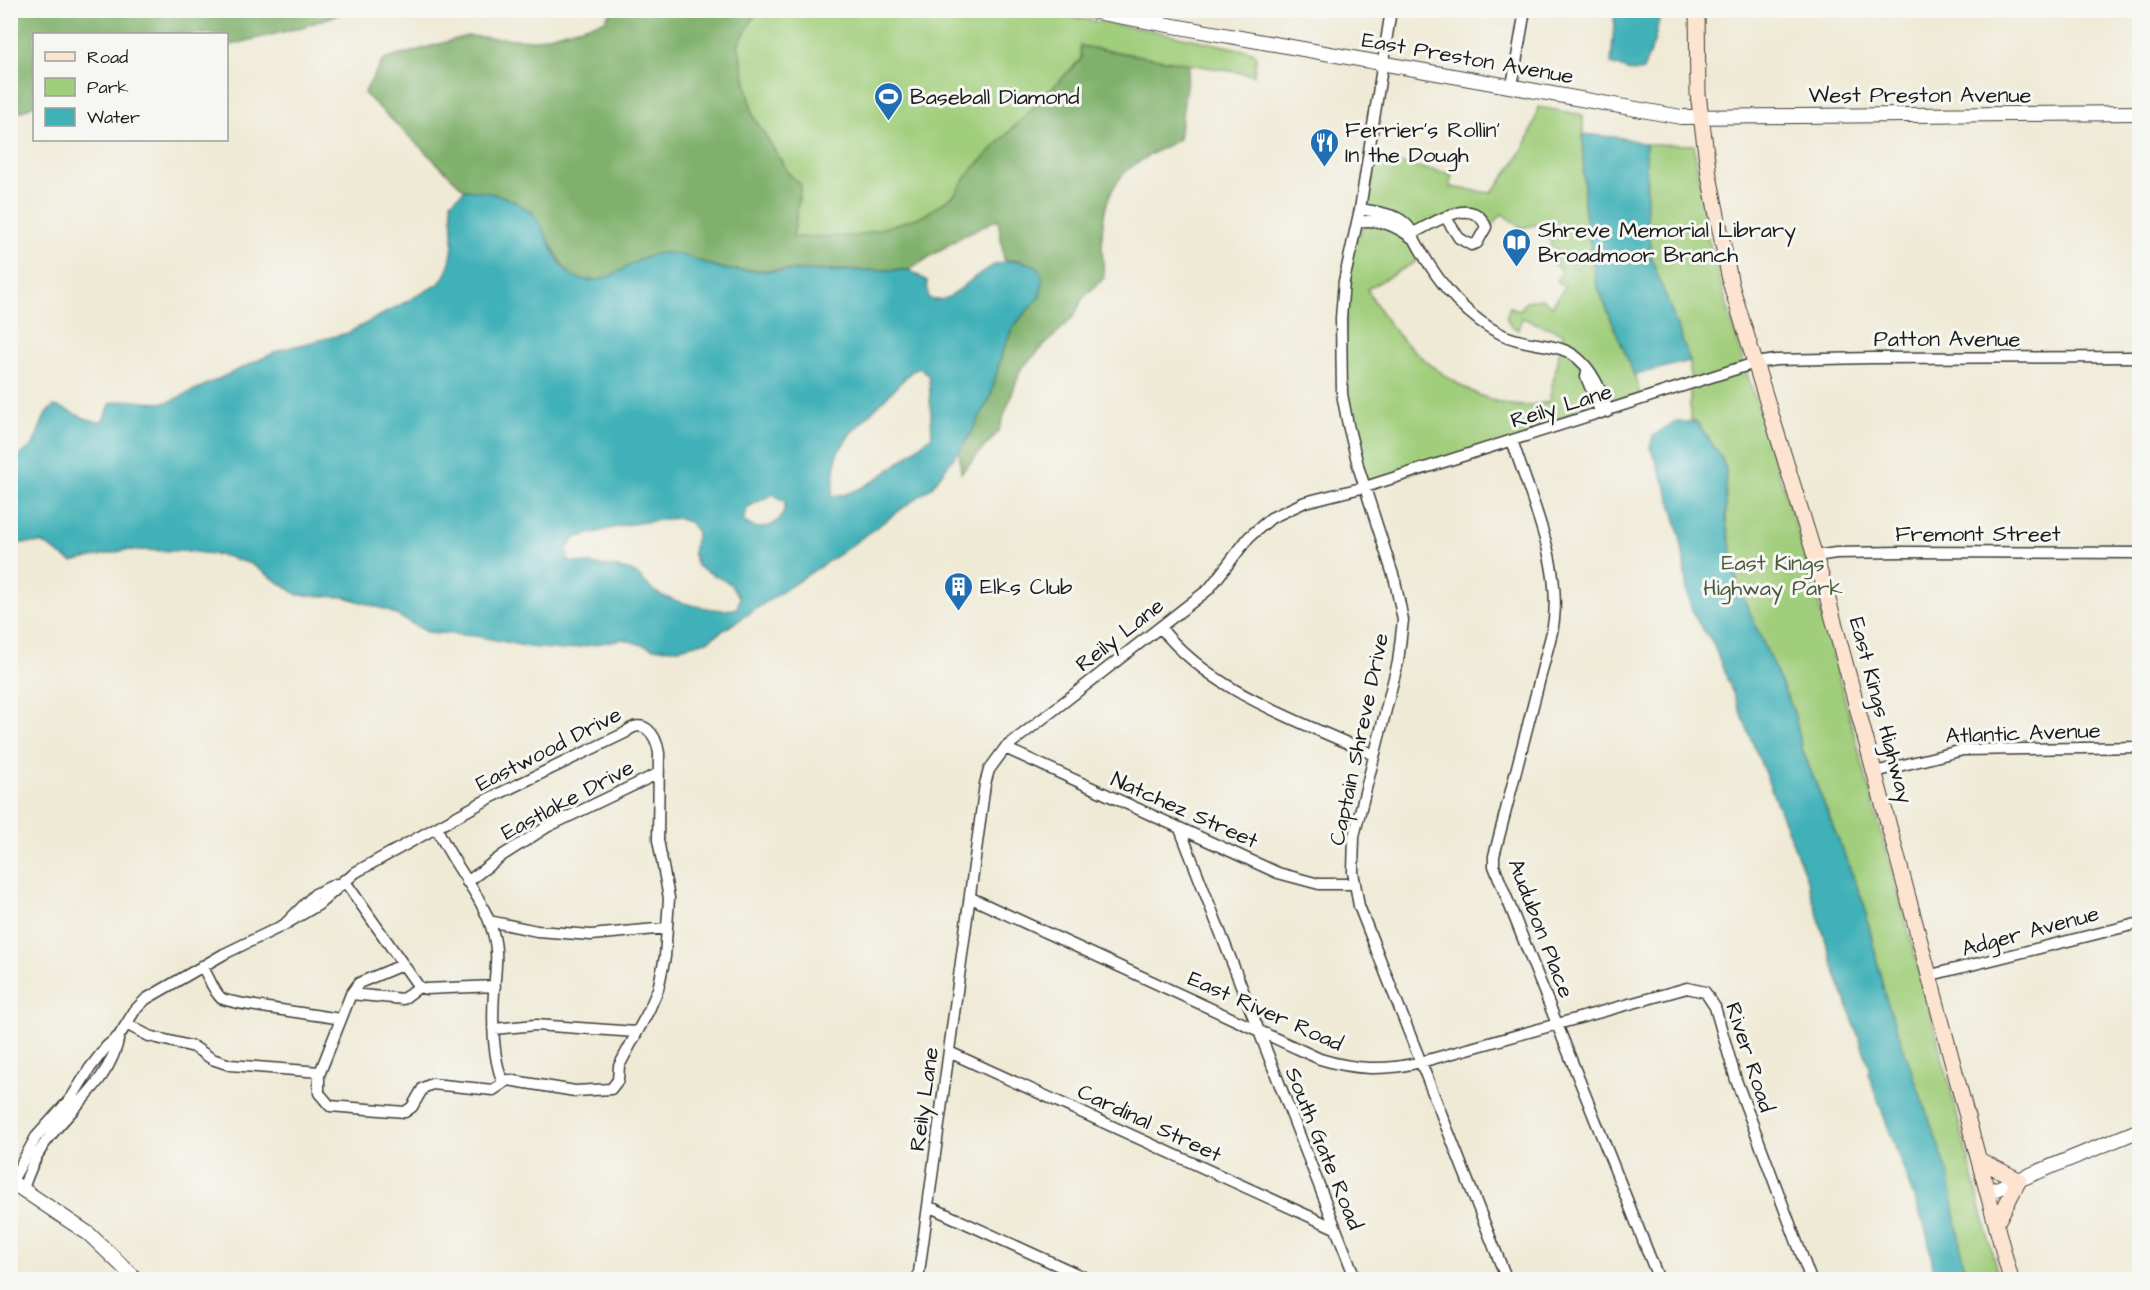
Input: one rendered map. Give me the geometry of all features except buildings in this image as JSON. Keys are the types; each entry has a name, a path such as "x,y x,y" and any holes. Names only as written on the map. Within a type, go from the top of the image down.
{"main road":[{"name":"East Kings Highway","path":"1697,10 1696,68 1702,119 1720,237 1731,285 1816,556 2012,1280"},
{"path":"1981,1161 2020,1178 1997,1222"}],"street":[{"name":"East Preston Avenue","path":"1085,10 1702,119"},
{"name":"Captain Shreve Drive","path":"1391,10 1360,209 1344,281 1340,352 1342,394 1353,447 1395,581 1403,620 1398,662 1354,836 1354,884 1359,906 1507,1280"},
{"path":"1512,86 1525,10"},
{"name":"West Preston Avenue","path":"1702,119 2139,113"},
{"path":"1360,209 1393,215 1410,226 1430,268 1464,308 1502,335 1528,345 1561,349 1579,358 1598,385 1604,413"},
{"path":"1414,236 1446,218"},
{"path":"1357,222 1377,221 1400,228 1414,236"},
{"name":"Patton Avenue","path":"1755,363 1776,360 1860,358 2139,357"},
{"name":"Reily Lane","path":"918,1280 985,784 989,770 1005,748 1209,589 1249,537 1271,518 1305,502 1365,487 1604,413 1755,363"},
{"name":"Audubon Place","path":"1512,441 1547,550 1554,578 1556,600 1552,632 1493,861 1659,1280"},
{"name":"Fremont Street","path":"1816,556 1836,553 1901,552 2139,553"},
{"path":"1160,627 1181,652 1222,684 1374,755"},
{"name":"Eastwood Drive","path":"15,1184 43,1146 102,1076 116,1054 119,1036 128,1025 135,1010 146,999 202,966 284,925 315,894 490,798 625,733 637,725 648,729 658,743 658,840 669,898 665,957 658,989 620,1066 618,1080 611,1089 575,1091 508,1080 493,1090 432,1084 420,1091 409,1111 386,1112 330,1106 319,1093 320,1072"},
{"name":"Atlantic Avenue","path":"1875,772 1963,750 2139,747"},
{"name":"Natchez Street","path":"1005,748 1180,830 1295,879 1319,884 1354,884"},
{"name":"Eastlake Drive","path":"467,882 503,855 547,827 657,774"},
{"path":"437,828 445,847 478,897 489,921 495,944 494,1029 496,1055 503,1083"},
{"name":"South Gate Road","path":"1180,830 1356,1280"},
{"path":"344,880 380,928 402,965 419,987 426,989 495,987"},
{"name":"East River Road","path":"971,898 1320,1059 1342,1066 1386,1070 1558,1023"},
{"path":"489,921 537,931 591,935 667,928"},
{"name":"Adger Avenue","path":"1931,975 2139,923"},
{"path":"128,1025 149,1036 194,1047 212,1059 230,1065 320,1072 340,1019 358,983 402,965"},
{"path":"202,966 219,996 231,1004 251,1004 340,1019"},
{"path":"351,994 403,999 419,987"},
{"name":"River Road","path":"1558,1023 1687,988 1705,992 1712,999 1747,1111 1811,1280"},
{"path":"494,1029 536,1025 636,1032"},
{"name":"Cardinal Street","path":"949,1052 1335,1227"},
{"path":"1988,1189 2139,1130"},
{"path":"15,1184 96,1239 137,1280"},
{"path":"928,1206 1090,1280"}],"green space":[{"path":"11,10 349,11 299,28 228,46 228,33 33,33 33,105 11,116"},
{"path":"1027,10 1149,30 1253,52 1256,57 1254,75 1081,46 1081,59 971,171 955,195 923,216 857,236 793,238 801,185 789,174 753,116 738,45 757,11"},
{"path":"612,11 757,11 738,45 753,116 789,174 801,185 793,237 857,236 923,216 954,195 971,171 1081,59 1080,46 1189,64 1179,139 1135,164 1119,179 1106,205 1102,233 1104,278 1082,299 1075,315 1021,369 998,432 961,473 959,451 990,398 1003,350 1013,327 1040,296 1023,260 1004,260 998,219 964,235 909,270 728,270 688,258 640,259 621,272 595,282 577,279 566,270 531,211 465,190 364,93 383,60 467,36 534,40 604,21"},
{"path":"1538,107 1583,115 1584,202 1642,401 1365,487 1342,394 1349,254 1365,224 1400,228 1421,252 1417,261 1367,289 1389,323 1405,342 1445,375 1476,394 1510,405 1526,406 1549,402 1563,333 1522,318 1518,330 1510,325 1506,317 1510,307 1520,310 1526,301 1542,299 1552,306 1565,287 1556,281 1563,271 1553,264 1560,252 1551,246 1546,222 1522,228 1502,214 1491,227 1486,227 1469,210 1413,233 1368,210 1366,203 1378,159 1452,174 1450,187 1491,193 1521,153 1527,142"},
{"name":"East Kings Highway Park","path":"1646,144 1694,145 1707,235 1747,374 1805,555 1930,1009 1999,1279 1966,1279 1885,996 1864,904 1802,749 1794,712 1738,586 1726,521 1726,470 1721,457 1697,422 1690,419 1690,361 1652,260 1647,219"}],"water":[{"path":"1615,11 1661,11 1654,42 1643,70 1633,72 1611,64"},
{"path":"1583,134 1624,138 1646,144 1647,219 1652,260 1690,361 1634,375 1596,283 1584,206"},
{"path":"465,190 491,193 515,202 536,218 563,267 580,279 591,281 611,276 639,260 660,253 678,254 731,270 909,270 927,281 928,298 940,300 951,296 986,269 1001,263 1018,261 1038,267 1043,279 1040,296 1013,327 1002,352 990,398 970,435 932,487 841,553 707,641 676,649 652,648 623,639 564,650 529,647 475,636 427,632 387,610 345,597 298,595 251,564 225,556 188,551 125,550 72,562 43,543 11,543 11,463 33,445 46,413 54,406 90,420 102,422 111,403 126,400 169,402 280,350 348,333 439,284 452,255 451,202","holes":["921,368 929,377 932,436 872,482 846,494 832,497 837,454 850,434 912,371","773,494 785,502 781,516 776,522 764,528 749,525 743,520 748,507","676,518 689,522 697,532 693,553 697,566 729,583 740,598 737,608 707,608 681,602 653,590 632,571 568,561 567,548 575,538 624,525"]},
{"path":"1674,422 1697,422 1721,457 1726,470 1726,521 1738,586 1794,712 1802,749 1864,904 1885,996 1948,1172 1966,1279 1935,1279 1927,1233 1868,1073 1870,1068 1834,968 1805,874 1712,641 1694,615 1687,591 1683,552 1671,502 1650,448 1653,436"}],"place":[{"name":"Baseball Diamond","path":"889,122"},
{"name":"Ferrier's Rollin' In the Dough","path":"1324,168"},
{"name":"Shreve Memorial Library Broadmoor Branch","path":"1517,268"},
{"name":"Elks Club","path":"959,612"}]}
